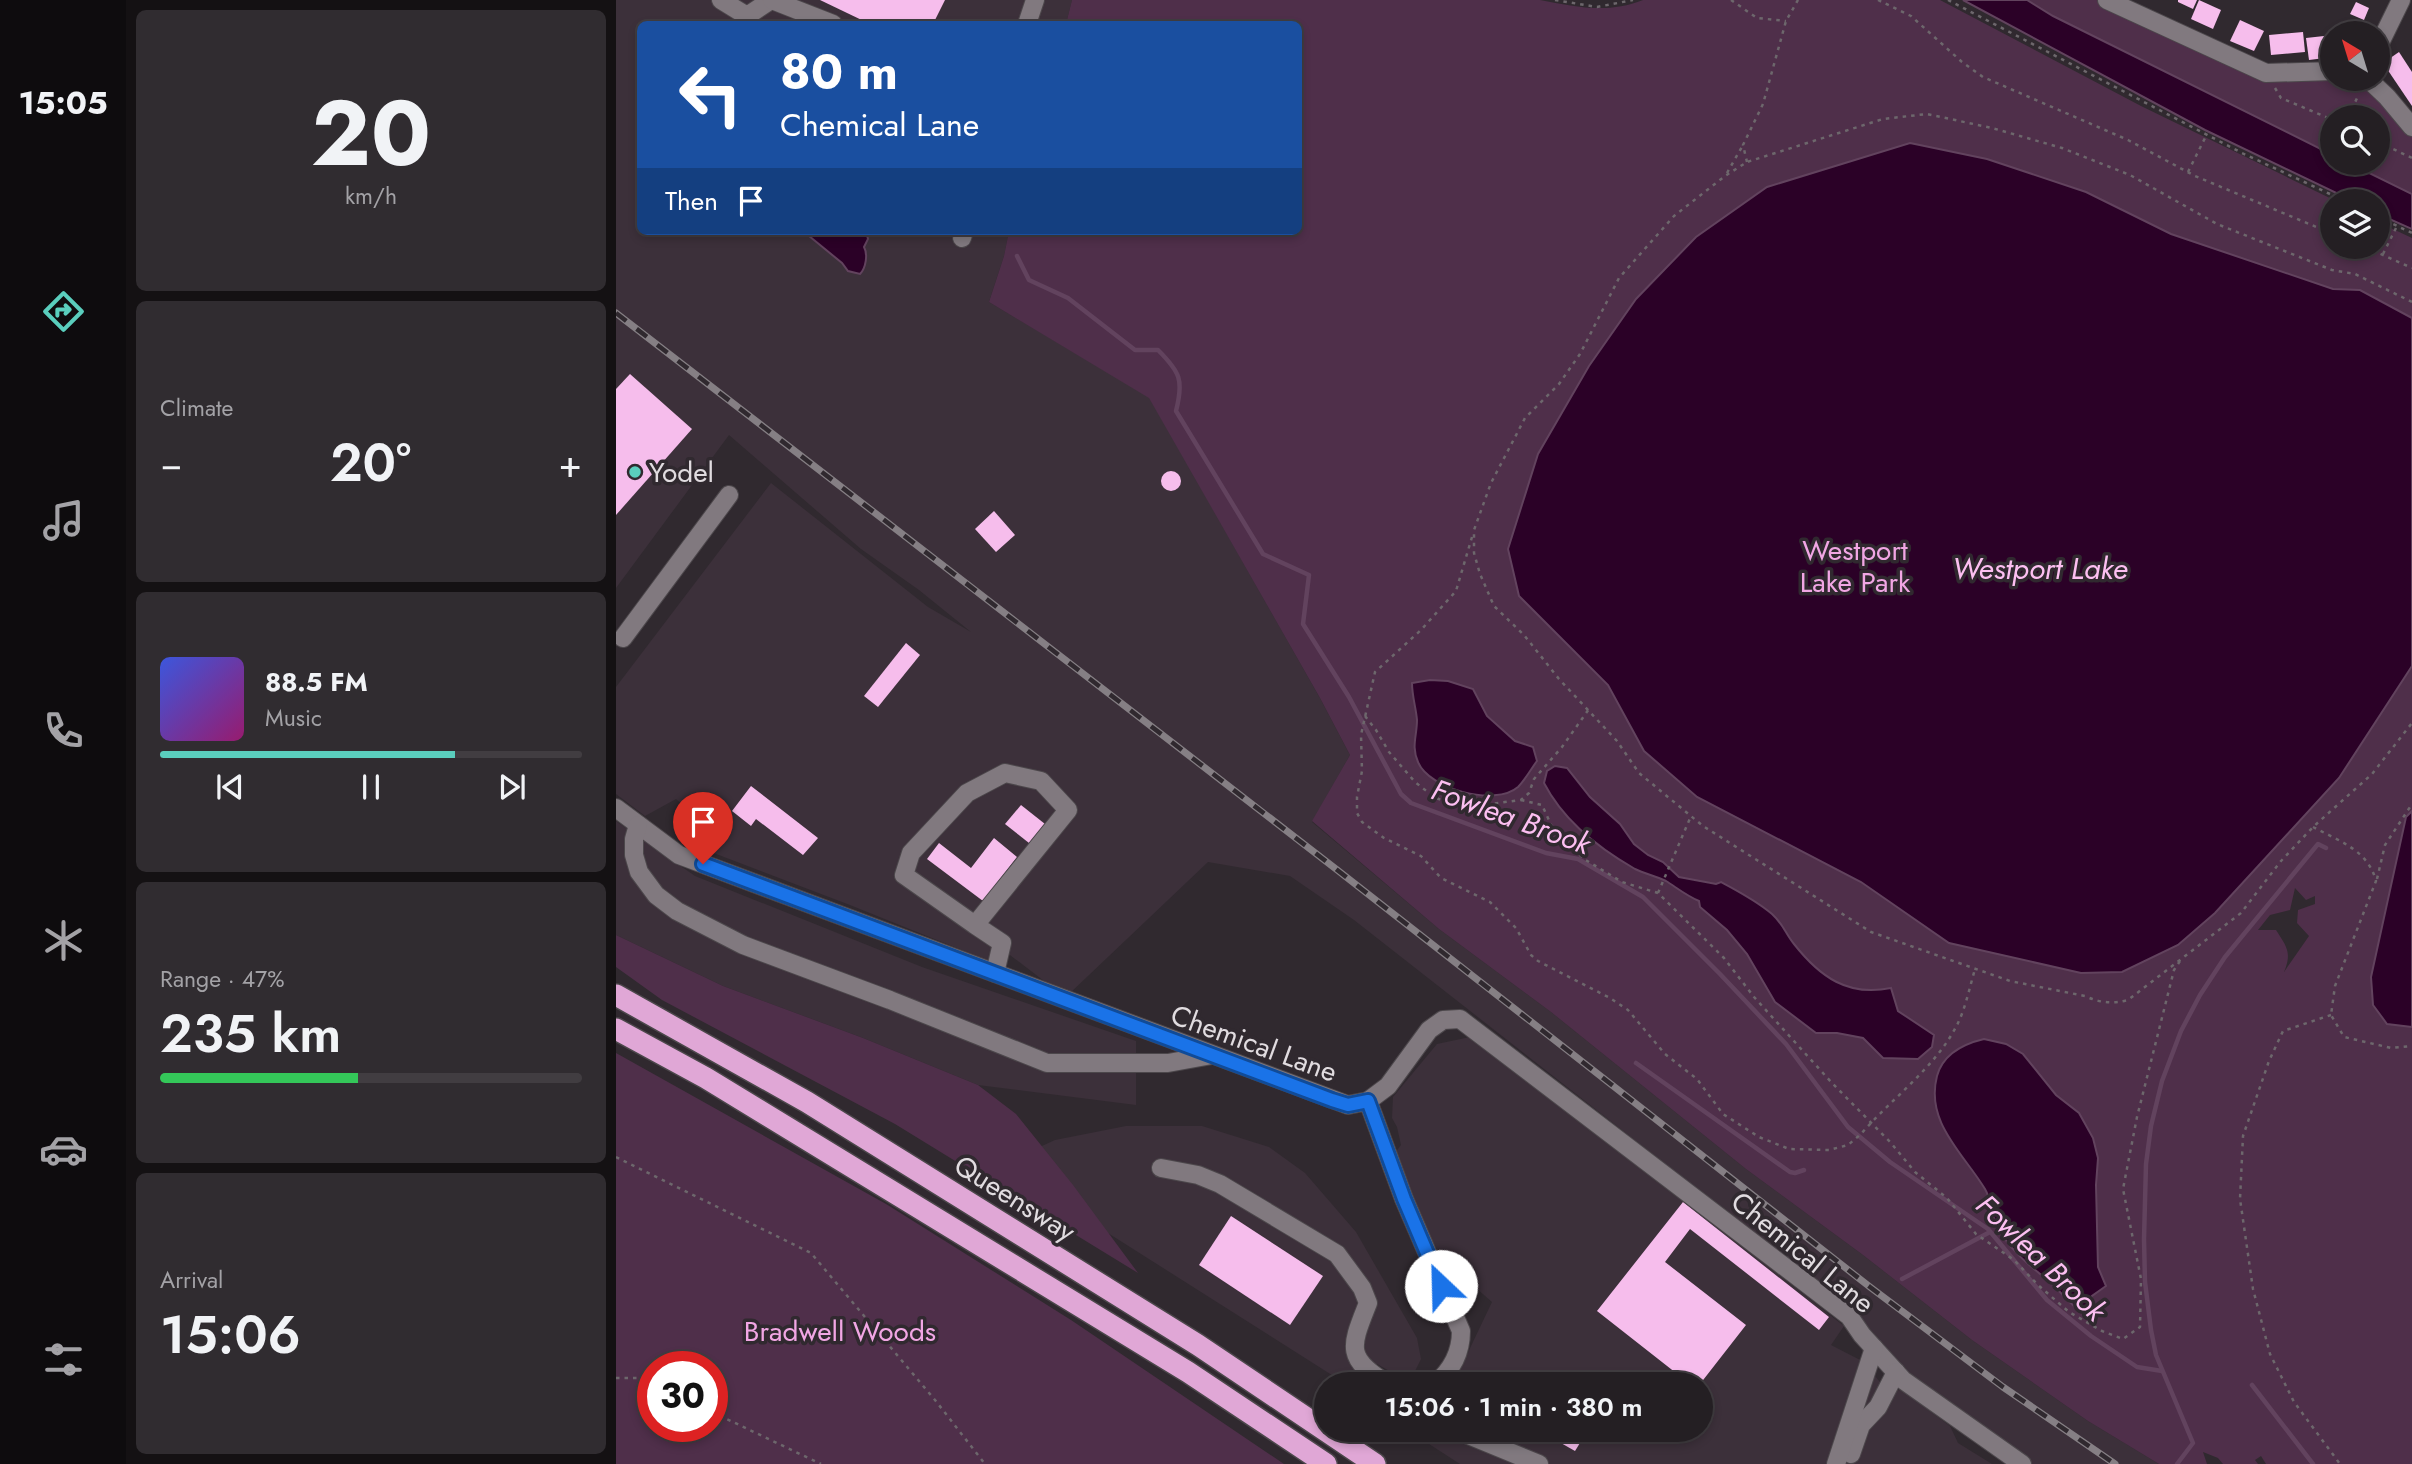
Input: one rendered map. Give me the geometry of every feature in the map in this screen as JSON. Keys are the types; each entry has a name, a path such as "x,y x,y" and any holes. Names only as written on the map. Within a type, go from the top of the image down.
{"highway":[{"path":"616,988 680,1030"},
{"name":"Queensway","path":"616,995 807,1101 1186,1337 1375,1464"},
{"name":"Queensway","path":"616,1029 706,1078 1188,1371 1326,1464"}],"street":[{"path":"722,0 747,16 771,0 825,21"},
{"path":"1028,21 1035,0"},
{"path":"2107,0 2139,7 2266,73 2320,71"},
{"path":"2390,22 2401,0"},
{"path":"2377,91 2387,97 2412,127"},
{"path":"622,638 729,495"},
{"path":"975,925 1068,810 1041,781 1005,773 967,793 911,853 904,875 975,925 1002,943 995,973"},
{"name":"Chemical Lane","path":"616,808 679,855 1348,1105 1368,1101 1388,1086 1429,1030 1443,1020 1460,1018 1849,1316 1903,1380 2022,1464"},
{"path":"638,825 634,839 634,855 639,872 656,895 677,911 743,945 1047,1063 1168,1063 1212,1055"},
{"path":"1368,1101 1404,1199 1461,1331 1461,1345 1448,1372"},
{"path":"1161,1168 1198,1175 1220,1184 1337,1254 1362,1288 1368,1303 1353,1344 1357,1360 1369,1372"},
{"path":"1836,1464 1874,1348"},
{"path":"1848,1464 1861,1424 1878,1407 1896,1372"},
{"path":"1486,1442 1539,1464"}],"path":[{"path":"1555,0 1597,7 1633,0"},
{"path":"1731,0 1757,18 1786,21"},
{"path":"1725,176 1763,104 1786,21 1798,0"},
{"path":"1878,0 1911,16 1962,62 1983,77 2128,140 2188,172 2320,228"},
{"path":"1948,0 2207,134 2320,189"},
{"path":"2266,73 2281,98 2320,114"},
{"path":"1975,969 1958,1025 1935,1058 1848,1145 1829,1150 1789,1149 1759,1137 1723,1114 1697,1079 1665,1054 1628,1010 1538,961 1531,955 1516,928 1490,902 1441,878 1421,856 1384,838 1362,822 1357,813 1362,771 1361,735 1375,672 1421,630 1456,592 1491,483 1525,418 1559,384 1580,354 1619,278 1674,216 1747,162 1883,119 1927,114 1992,128 2062,148 2130,175 2217,224 2332,270 2355,274 2412,302"},
{"path":"2188,172 2207,134"},
{"path":"1743,145 1747,162"},
{"path":"2390,148 2412,158"},
{"path":"2390,223 2412,233"},
{"path":"2390,240 2397,226"},
{"path":"2390,257 2412,268"},
{"path":"1474,530 1474,553 1494,606 1524,635 1559,679 1617,741 1639,773 1691,816 1871,932 2010,981 2112,1004 2128,1000 2241,913 2281,861 2313,827 2372,774 2412,723"},
{"path":"1521,800 1529,793 1534,779 1562,747 1589,709"},
{"path":"1364,716 1389,752 1415,782 1434,797 1467,807 1521,800 1542,805 1553,829 1584,859 1622,882 1658,893 1724,958 1754,997 1832,1083 1915,1172 1947,1198 1976,1234 2014,1260 2069,1312 2102,1331 2123,1339 2140,1327 2141,1279 2123,1189 2137,1117 2174,970 2181,959"},
{"path":"2412,804 2385,845 2376,881 2335,986 2331,1015 2344,1037 2390,1048 2412,1046"},
{"path":"1658,893 1691,816"},
{"path":"2313,827 2357,851 2372,866 2376,881"},
{"path":"2331,1015 2283,1031 2269,1061 2243,1136 2239,1199 2252,1289 2270,1354 2294,1402 2340,1464"},
{"path":"616,1157 811,1253 985,1464"},
{"path":"616,1378 637,1378"},
{"path":"728,1420 821,1464"}],"shaded area":[{"path":"616,0 1072,0 1067,21 637,21 637,235 1008,235 989,302 1149,397 1350,755 1312,822 1439,929 1551,1012 1746,1169 1972,1340 2088,1421 2159,1464 2032,1464 1926,1390 1907,1373 1857,1314 1354,920 1290,876 1208,862 1069,994 1048,984 1006,952 989,961 690,844 691,812 676,799 645,816 616,794 616,687 771,483 928,607 971,632 919,590 861,549 729,435 616,588"},
{"path":"616,821 695,876 922,967 1136,1041 1136,1105 978,1085 863,1038 723,986 616,935"},
{"path":"1470,1037 1541,1089 1844,1326 1831,1345 1864,1362 1887,1391 1902,1390 1950,1426 1958,1443 1992,1464 1460,1464 1426,1442 1713,1442 1713,1372 1459,1372 1492,1302 1442,1258 1418,1216 1395,1153 1401,1145 1392,1118 1393,1097 1437,1044"},
{"path":"1126,1126 1202,1126 1269,1147 1305,1173 1356,1232 1417,1338 1421,1359 1415,1371 1391,1372 1377,1364 1373,1372 1327,1372 1015,1174 1031,1151 1055,1140"}],"green space":[{"name":"Westport Lake Park","path":"1072,0 1540,0 1579,7 1605,8 1643,0 1940,0 2141,106 2320,193 2320,259 2390,259 2390,228 2412,238 2412,1464 2266,1464 2261,1456 2255,1460 2258,1464 2223,1464 2218,1458 2203,1452 2207,1464 2159,1464 2088,1421 1972,1340 1746,1169 1551,1012 1439,929 1312,821 1350,755 1149,398 989,302 1008,235 1302,235 1302,21 1067,21","holes":["2295,888 2306,900 2315,896 2315,904 2298,910 2297,923 2309,936 2284,972 2288,955 2280,936 2276,930 2258,930 2270,915 2290,910"]},
{"path":"2027,0 2100,0 2265,78 2320,79 2320,91 2368,91 2386,105 2320,105 2320,149 2053,16"},
{"path":"2390,108 2412,136 2412,194 2373,175 2390,175"},
{"path":"616,935 723,986 863,1038 978,1085 1016,1114 1138,1273 895,1124 662,1000 616,967"},
{"name":"Bradwell Woods","path":"616,1053 886,1204 1071,1320 1284,1464 616,1464"}],"water":[{"path":"1963,0 2027,0 2053,16 2320,149 2320,175 2373,175 2412,194 2412,229 2390,219 2390,189 2328,189 2205,130"},
{"name":"Westport Lake","path":"1910,143 1987,159 2086,192 2171,234 2333,289 2360,290 2412,318 2412,666 2339,778 2215,913 2178,945 2122,972 2081,973 1949,943 1861,882 1697,797 1644,751 1608,685 1519,596 1508,549 1538,454 1589,366 1636,299 1696,237 1767,187"},
{"path":"808,235 867,235 864,247 865,265 860,274 848,271"},
{"path":"1448,681 1473,689 1487,716 1515,741 1533,747 1537,761 1518,787 1508,793 1479,795 1448,787 1425,772 1415,751 1417,720 1412,683"},
{"path":"1555,766 1567,768 1590,797 1620,824 1634,844 1663,862 1679,877 1716,884 1721,882 1766,909 1804,956 1825,975 1848,987 1861,990 1891,988 1898,1011 1934,1035 1932,1047 1918,1059 1883,1058 1863,1038 1837,1033 1816,1033 1775,1002 1747,954 1727,930 1700,907 1699,901 1666,881 1622,861 1596,843 1572,821 1544,783 1547,771"},
{"path":"2412,811 2412,1027 2387,1024 2373,1005 2371,977 2406,817"},
{"path":"1984,1039 2006,1044 2023,1054 2056,1095 2079,1113 2093,1138 2098,1158 2098,1267 2106,1286 2092,1296 2085,1315 2007,1241 1996,1224 1985,1189 1941,1122 1935,1093 1940,1068 1955,1051"}],"building":[{"path":"820,0 945,0 934,21 864,21"},
{"path":"2178,0 2197,0 2193,9"},
{"path":"2199,0 2221,10 2213,29 2191,19"},
{"path":"2356,2 2369,8 2364,20 2350,14"},
{"path":"2240,20 2264,31 2254,51 2230,41"},
{"path":"2303,32 2305,52 2271,55 2269,35"},
{"path":"2320,36 2320,59 2309,60 2306,38"},
{"path":"2399,52 2412,72 2412,106 2390,73 2390,58"},
{"name":"Yodel","path":"630,374 692,429 616,515 616,389"},
{"path":"1171,471 1178,474 1181,481 1178,488 1171,491 1164,488 1161,481 1164,474"},
{"path":"994,511 1015,535 996,552 975,529"},
{"path":"906,643 920,655 878,707 864,696"},
{"path":"751,786 818,838 803,855 756,819 751,826 732,811"},
{"path":"1021,805 1045,824 1029,843 1005,824"},
{"path":"994,838 1017,857 983,901 927,859 939,843 971,868"},
{"path":"1683,1202 1829,1317 1819,1330 1690,1229 1665,1262 1746,1325 1709,1372 1675,1372 1597,1311"},
{"path":"1231,1216 1323,1276 1290,1325 1199,1265"},
{"path":"1559,1442 1581,1442 1575,1451"}],"waterway":[{"name":"Fowlea Brook","path":"1017,256 1029,280 1068,298 1135,350 1158,350 1171,364 1180,384 1176,411 1263,554 1309,575 1303,624 1349,697 1401,794 1411,803 1546,853 1578,859 1643,897 1786,1044 1848,1127 1890,1162 1988,1229 2047,1300 2091,1336 2137,1367 2162,1371"},
{"path":"2177,1464 2193,1443 2156,1355 2145,1282 2146,1164 2151,1126 2162,1081 2181,1031 2200,995 2225,957 2318,844 2326,848"},
{"path":"1636,1063 1790,1172 1804,1170"},
{"path":"1902,1279 1990,1232"},
{"name":"Fowlea Brook","path":"2252,1385 2313,1464"}],"railway":[{"path":"616,313 1336,869 1870,1287 2003,1387 2115,1464"}],"place":[{"name":"Yodel","path":"635,472"}],"route":[{"path":"703,864 1332,1100 1348,1105 1368,1101 1404,1199 1441,1286"}]}
